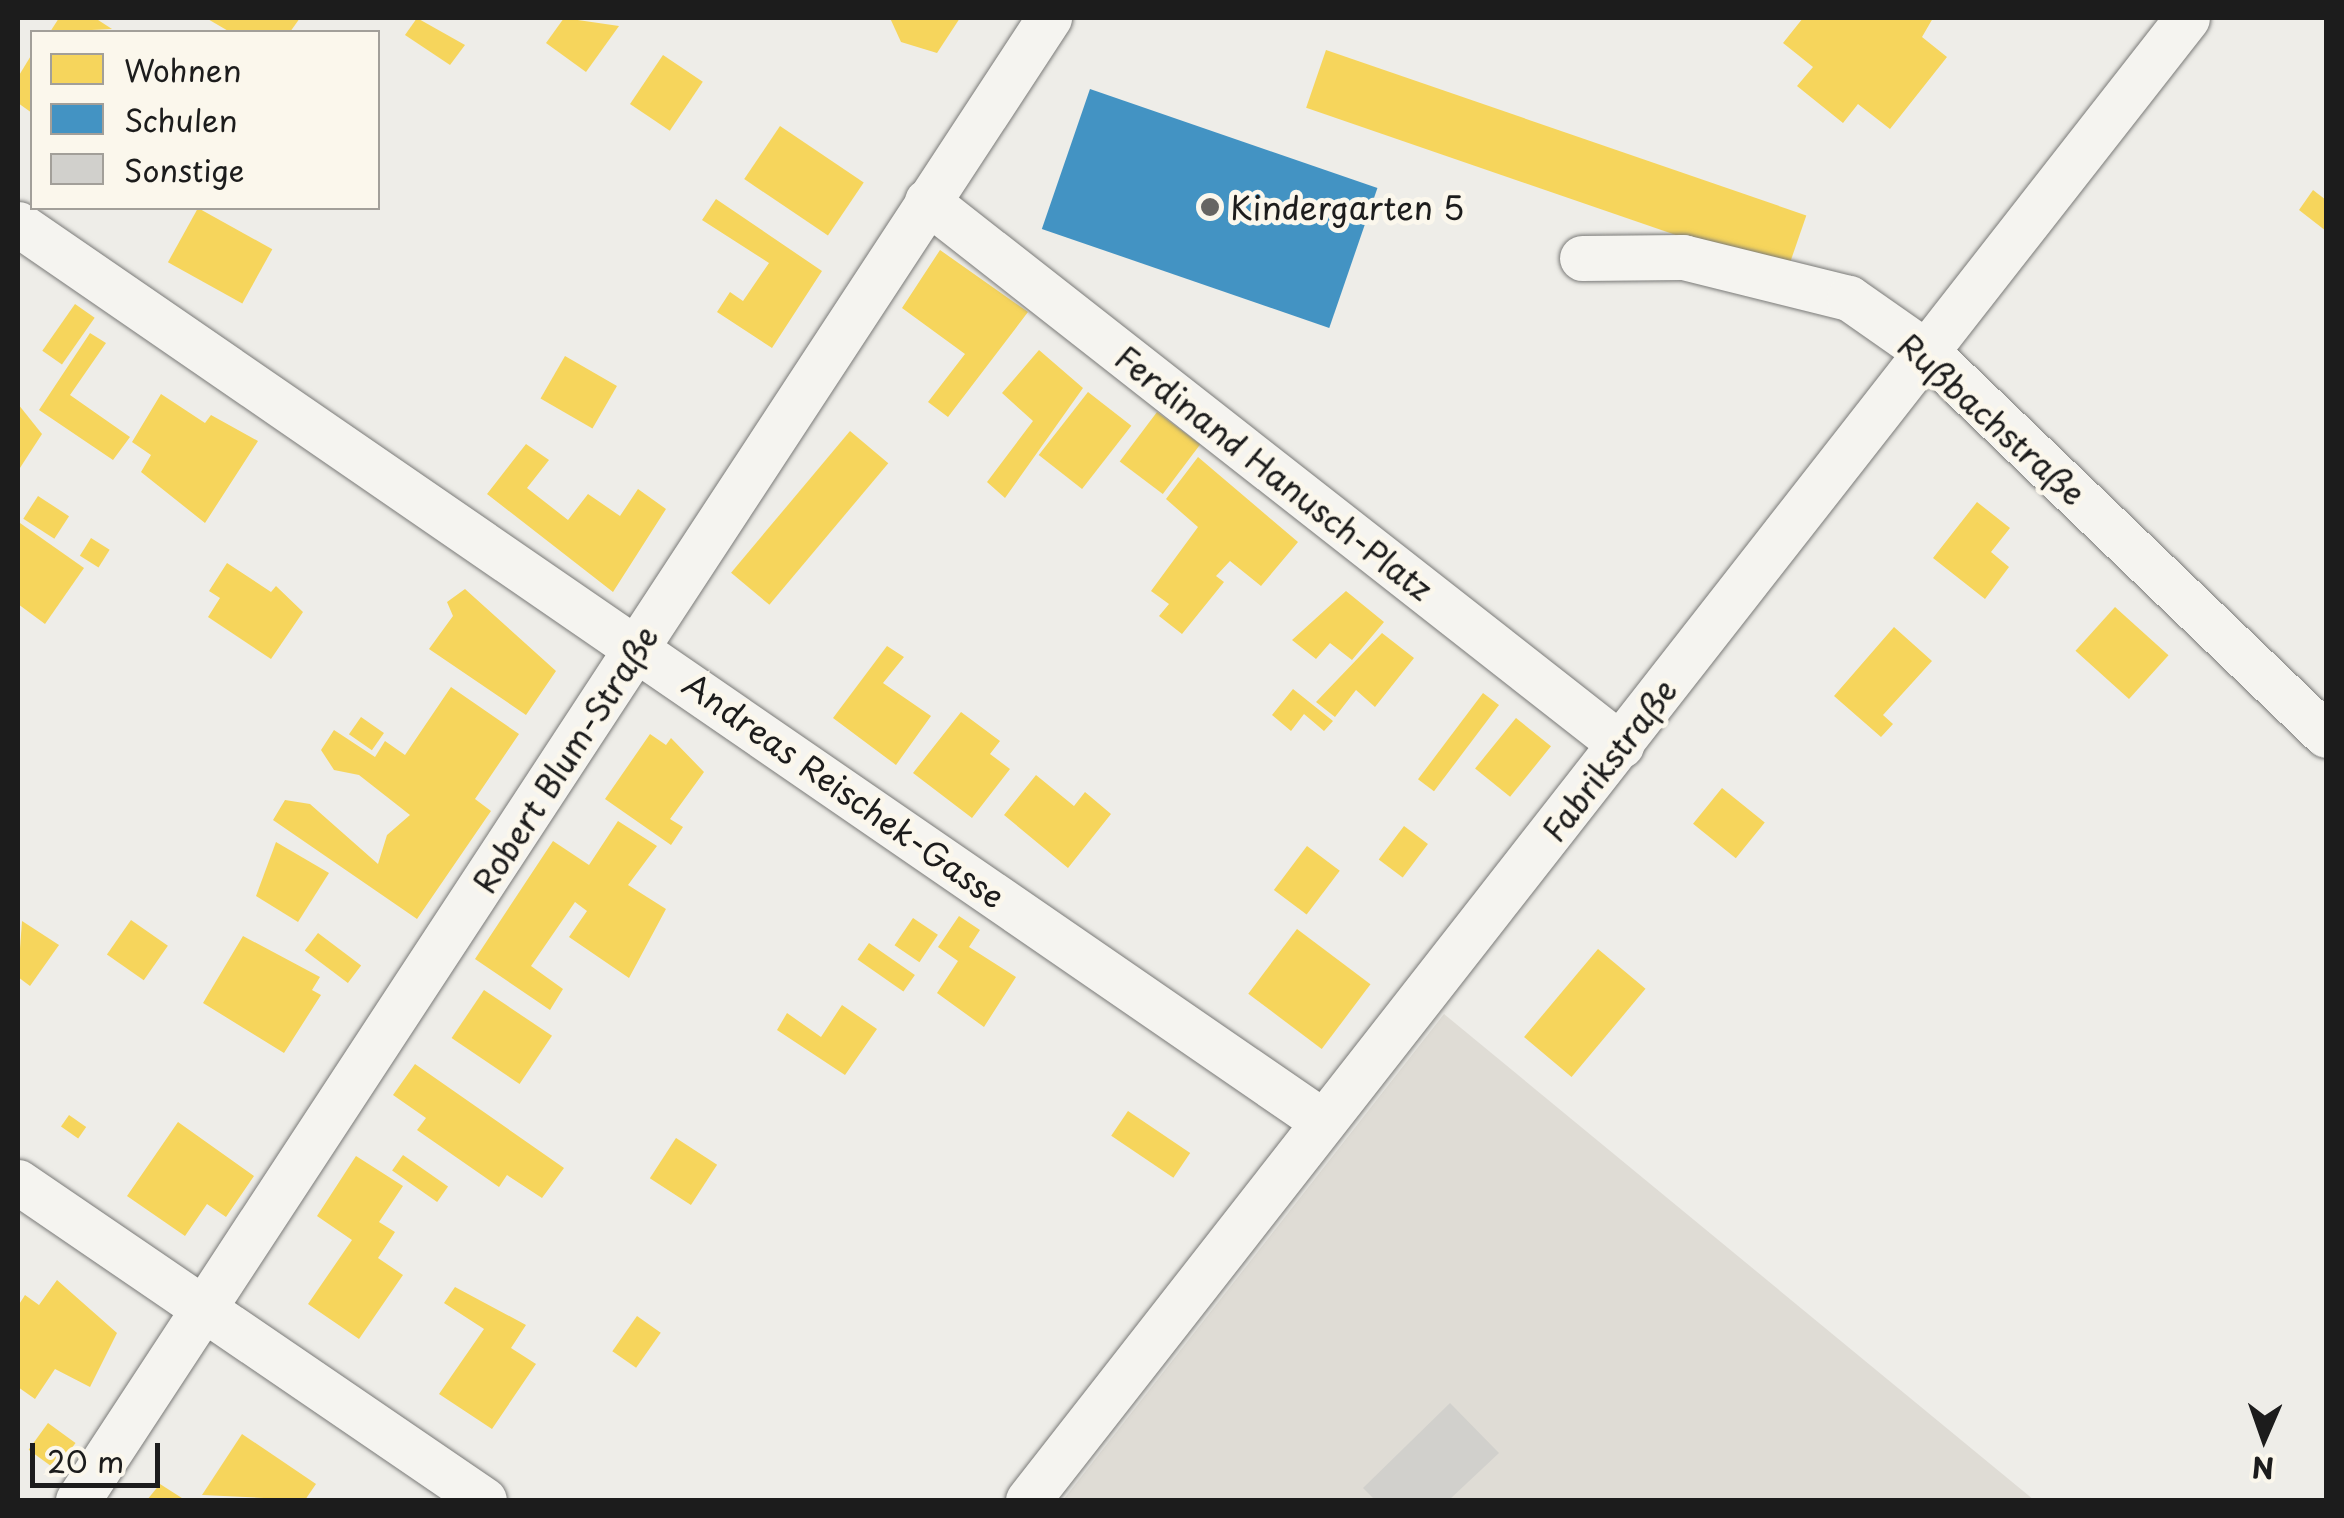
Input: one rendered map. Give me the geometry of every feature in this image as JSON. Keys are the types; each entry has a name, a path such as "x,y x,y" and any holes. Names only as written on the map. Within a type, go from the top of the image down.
{"street":[{"name":"Robert Blum-Straße","path":"78,1500 1049,18"},
{"name":"Fabrikstraße","path":"1028,1500 1322,1121 1929,354 2187,18"},
{"name":"Ferdinand Hanusch-Platz","path":"927,201 1621,745"},
{"name":"Andreas Reischek-Gasse","path":"18,224 1322,1121"},
{"name":"Rußbachstraße","path":"1582,258 1683,257 1849,298 1929,354 2326,735"},
{"path":"18,1182 484,1500"}],"shaded area":[{"path":"1444,1014 2034,1500 1063,1500"}],"building: Wohnen":[{"path":"59,18 95,18 112,29 91,30 51,30"},
{"path":"206,18 300,18 291,30 227,30"},
{"path":"417,18 465,45 450,65 405,35"},
{"path":"564,18 619,26 586,72 546,43"},
{"path":"890,18 960,18 937,53 901,42"},
{"path":"1803,18 1933,18 1922,37 1947,57 1890,129 1858,104 1843,123 1797,86 1813,67 1783,43"},
{"path":"1326,50 1806,215 1786,273 1306,108"},
{"path":"663,55 703,82 670,131 630,104"},
{"path":"30,57 30,112 18,103 18,77"},
{"path":"780,126 864,182 828,236 744,179"},
{"path":"2313,190 2326,200 2326,231 2299,210"},
{"path":"716,199 822,271 772,348 717,312 730,292 743,301 769,263 702,220"},
{"path":"197,210 272,249 242,303 168,262"},
{"path":"940,250 1028,312 948,417 928,402 965,354 902,308"},
{"path":"75,304 95,318 62,364 42,351"},
{"path":"90,333 106,343 70,395 130,437 113,460 39,410"},
{"path":"1039,350 1083,388 1005,498 987,482 1033,421 1002,393"},
{"path":"565,356 617,386 592,428 540,398"},
{"path":"1088,392 1131,426 1082,489 1039,455"},
{"path":"161,394 205,423 211,415 258,441 205,523 141,472 151,455 132,442"},
{"path":"18,404 42,434 18,471"},
{"path":"1157,412 1200,444 1163,494 1120,462"},
{"path":"850,431 888,463 769,605 731,573"},
{"path":"526,444 549,460 527,488 568,520 588,494 620,516 638,489 666,509 613,592 487,494"},
{"path":"1198,457 1298,542 1261,586 1230,561 1216,576 1224,582 1182,634 1159,616 1169,604 1151,591 1198,527 1166,499"},
{"path":"38,496 69,516 54,539 23,519"},
{"path":"1977,502 2010,528 1991,552 2009,567 1985,599 1933,558"},
{"path":"20,523 84,568 45,624 18,604"},
{"path":"91,538 110,550 99,567 80,556"},
{"path":"227,563 271,592 276,586 303,612 271,659 208,617 220,598 209,591"},
{"path":"465,589 556,671 526,715 429,649 453,616 447,602"},
{"path":"1346,591 1384,622 1352,660 1330,643 1316,659 1292,640"},
{"path":"2115,607 2169,655 2129,699 2076,651"},
{"path":"1894,627 1932,661 1883,715 1893,724 1881,737 1834,696"},
{"path":"1382,633 1414,658 1375,707 1356,690 1335,717 1316,702"},
{"path":"887,646 904,657 883,683 931,716 896,765 833,718"},
{"path":"451,687 519,734 475,799 491,811 417,919 273,820 285,800 310,804 378,864 387,835 410,815 359,775 334,770 321,750 334,730 375,757 385,741 405,755"},
{"path":"1293,689 1333,721 1324,731 1304,714 1291,731 1272,715"},
{"path":"1483,693 1499,705 1434,791 1418,779"},
{"path":"961,712 1000,741 990,754 1010,769 972,818 913,773"},
{"path":"361,717 384,733 372,750 349,734"},
{"path":"1516,718 1551,746 1510,797 1475,769"},
{"path":"650,734 666,745 671,738 704,772 670,819 683,827 671,845 605,799"},
{"path":"1036,775 1074,806 1085,792 1111,814 1068,868 1004,815"},
{"path":"1722,788 1765,823 1736,858 1693,824"},
{"path":"618,821 657,846 628,885 666,909 629,978 569,937 587,911 575,902 531,966 563,989 550,1010 475,959 553,841 589,865"},
{"path":"1404,826 1428,844 1403,878 1379,860"},
{"path":"276,842 329,873 298,922 256,896"},
{"path":"1307,846 1340,871 1307,915 1274,890"},
{"path":"959,916 980,930 969,947 1016,977 984,1027 937,993 958,961 938,947"},
{"path":"913,918 938,935 919,962 895,945"},
{"path":"131,920 168,946 144,980 107,954"},
{"path":"22,921 59,945 30,986 18,977"},
{"path":"1297,929 1370,984 1322,1049 1248,994"},
{"path":"318,933 361,965 348,983 305,951"},
{"path":"243,936 320,977 312,990 321,995 284,1053 203,1003"},
{"path":"869,943 915,975 903,992 858,959"},
{"path":"1598,949 1645,989 1572,1077 1524,1037"},
{"path":"484,990 552,1036 520,1084 452,1038"},
{"path":"842,1005 877,1029 845,1075 777,1030 787,1013 821,1037"},
{"path":"415,1064 564,1168 542,1198 507,1175 499,1187 417,1130 426,1118 393,1095"},
{"path":"1128,1111 1190,1153 1173,1178 1111,1136"},
{"path":"69,1115 86,1127 78,1139 61,1126"},
{"path":"178,1122 254,1176 226,1217 207,1204 185,1236 127,1196"},
{"path":"676,1138 717,1165 691,1205 650,1178"},
{"path":"403,1155 448,1187 437,1202 392,1171"},
{"path":"356,1156 403,1186 379,1222 395,1232 378,1258 403,1275 359,1339 308,1304 352,1240 317,1216"},
{"path":"57,1280 117,1333 90,1387 55,1369 35,1399 18,1387 18,1306 25,1295 39,1305"},
{"path":"455,1287 526,1325 511,1348 536,1364 492,1429 439,1394 484,1329 444,1303"},
{"path":"637,1316 661,1333 636,1368 612,1351"},
{"path":"48,1423 76,1443 56,1470 29,1450"},
{"path":"242,1434 316,1484 305,1500 202,1495"},
{"path":"160,1484 185,1500 147,1500"}],"building: Schulen":[{"name":"Kindergarten 5","path":"1090,89 1377,188 1329,328 1042,229"}],"building: Sonstige":[{"path":"1450,1403 1499,1453 1449,1500 1375,1500 1363,1488"}],"place":[{"name":"Kindergarten 5","path":"1210,207"}]}
